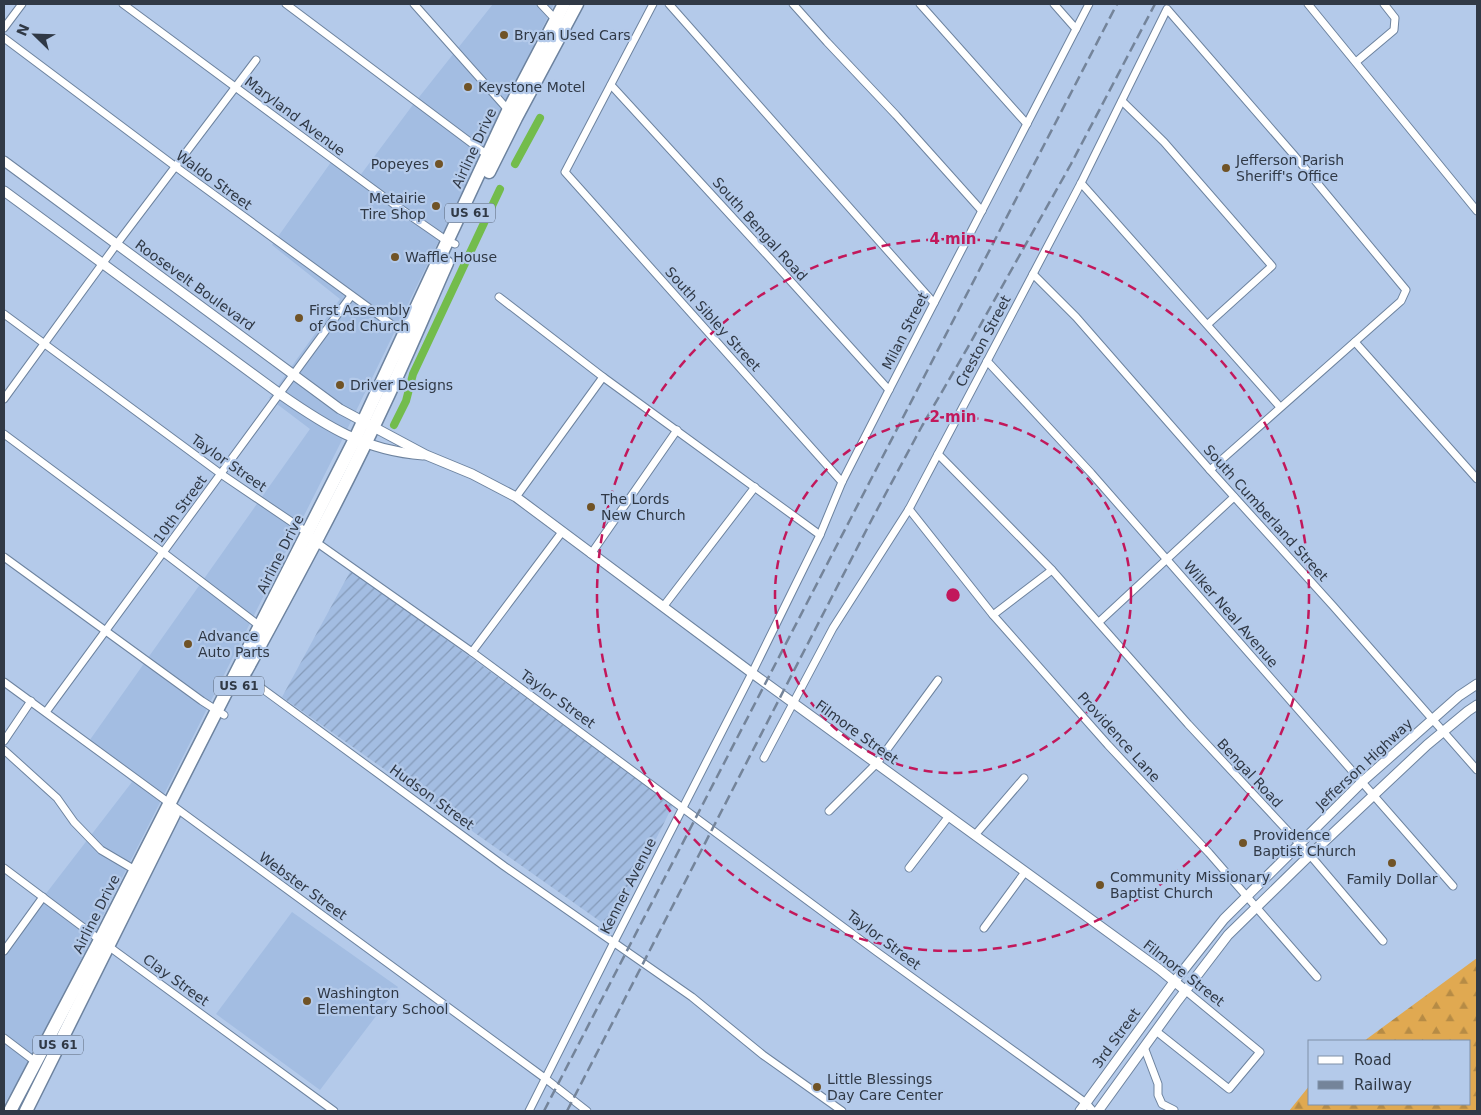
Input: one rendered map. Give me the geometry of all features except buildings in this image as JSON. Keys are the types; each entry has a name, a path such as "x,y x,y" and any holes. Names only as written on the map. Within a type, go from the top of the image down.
{"highway":[{"name":"Airline Drive","path":"560,23 564,4"},
{"name":"Airline Drive","path":"26,1111 42,1065 368,425 451,242 512,114 560,23 577,4"},
{"name":"Airline Drive","path":"104,943 135,870 173,806"},
{"name":"Airline Drive","path":"10,1110 42,1065"}],"street":[{"path":"4,28 22,4"},
{"name":"Maryland Avenue","path":"123,4 388,200 451,242"},
{"path":"286,4 491,157"},
{"path":"414,4 512,114"},
{"path":"541,4 560,23"},
{"path":"611,85 654,4"},
{"path":"669,4 934,303"},
{"path":"793,4 982,211"},
{"path":"920,4 1027,124"},
{"path":"1054,4 1076,29"},
{"name":"Milan Street","path":"752,673 820,535 842,482 1089,4"},
{"path":"1308,4 1477,211"},
{"path":"1356,62 1394,30 1395,18 1384,4"},
{"name":"Creston Street","path":"764,758 833,628 909,509 1081,183 1167,9 1293,154 1406,290 1400,301 1355,342"},
{"name":"Waldo Street","path":"4,38 408,337"},
{"path":"4,399 116,245 256,60"},
{"name":"South Sibley Street","path":"611,85 565,172 842,482"},
{"name":"South Bengal Road","path":"611,85 889,390"},
{"path":"1122,101 1164,142 1272,266 1208,324"},
{"name":"Roosevelt Boulevard","path":"4,162 340,409 368,425"},
{"path":"1081,183 1280,407"},
{"path":"4,191 280,394 310,414 360,441"},
{"name":"South Cumberland Street","path":"1033,274 1076,317 1477,770"},
{"name":"10th Street","path":"46,712 351,296"},
{"path":"499,297 603,377 820,535"},
{"name":"Taylor Street","path":"4,314 222,474 472,652 874,950 1086,1103 1093,1111"},
{"path":"1210,470 1355,342 1477,480"},
{"name":"Wilker Neal Avenue","path":"987,362 1091,473 1453,886"},
{"path":"516,498 603,377"},
{"name":"Filmore Street","path":"368,425 426,455 472,474 516,498 752,673 1159,969 1260,1052 1228,1089 1156,1031"},
{"path":"591,554 677,430"},
{"path":"4,434 264,629"},
{"name":"Filmore Street","path":"360,441 393,452 426,455"},
{"path":"938,454 1052,570 1099,622 1234,497"},
{"path":"663,607 755,487"},
{"name":"Providence Lane","path":"909,509 993,615 1108,744 1209,853 1317,977"},
{"path":"472,652 562,532"},
{"path":"4,557 220,713"},
{"path":"993,615 1052,570"},
{"name":"Bengal Road","path":"1099,622 1195,732 1310,855 1383,941"},
{"name":"Hudson Street","path":"241,673 504,866 692,997 763,1055 842,1111"},
{"name":"Kenner Avenue","path":"529,1111 752,673"},
{"path":"829,811 877,763 938,680"},
{"name":"Webster Street","path":"4,682 587,1111"},
{"name":"Jefferson Highway","path":"1174,982 1224,919 1298,844 1362,782 1459,696 1477,684"},
{"path":"4,741 31,701"},
{"name":"Jefferson Highway","path":"1186,991 1228,935 1374,794 1443,731 1477,705"},
{"path":"4,750 56,798 74,822 101,850 135,870"},
{"path":"975,835 1024,778"},
{"path":"909,868 949,816"},
{"name":"Clay Street","path":"4,868 334,1111"},
{"path":"984,928 1025,872"},
{"path":"4,951 43,897"},
{"name":"3rd Street","path":"1080,1111 1174,982"},
{"name":"3rd Street","path":"1098,1111 1186,991"},
{"path":"4,1038 42,1065"},
{"path":"1144,1047 1158,1084 1158,1095 1162,1104 1174,1110"}],"shaded area":[{"path":"493,4 554,4 339,446 25,1071 4,1104 4,948 132,782 87,744 310,429 269,398 340,299 272,245 334,158 359,177 412,106"},
{"path":"351,570 673,805 611,929 282,697"},
{"name":"Washington Elementary School","path":"292,912 398,987 320,1090 216,1014"}],"green space":[{"path":"1477,958 1477,1111 1289,1111 1308,1087 1308,1105 1471,1105 1471,1040 1365,1040"}],"waterway":[{"path":"515,164 540,118"},
{"path":"394,425 406,401 413,374 500,189"}],"railway":[{"path":"544,1111 1117,4"},
{"path":"567,1111 871,521 922,426 1071,164 1155,4"}],"place":[{"name":"Bryan Used Cars","path":"504,35"},
{"name":"Keystone Motel","path":"468,87"},
{"name":"Popeyes","path":"439,164"},
{"name":"Jefferson Parish Sheriff's Office","path":"1226,168"},
{"name":"Metairie Tire Shop","path":"436,206"},
{"name":"Waffle House","path":"395,257"},
{"name":"First Assembly of God Church","path":"299,318"},
{"name":"Driver Designs","path":"340,385"},
{"name":"The Lords New Church","path":"591,507"},
{"name":"Advance Auto Parts","path":"188,644"},
{"name":"Providence Baptist Church","path":"1243,843"},
{"name":"Family Dollar","path":"1392,863"},
{"name":"Community Missionary Baptist Church","path":"1100,885"},
{"name":"Washington Elementary School","path":"307,1001"},
{"name":"Little Blessings Day Care Center","path":"817,1087"}]}
